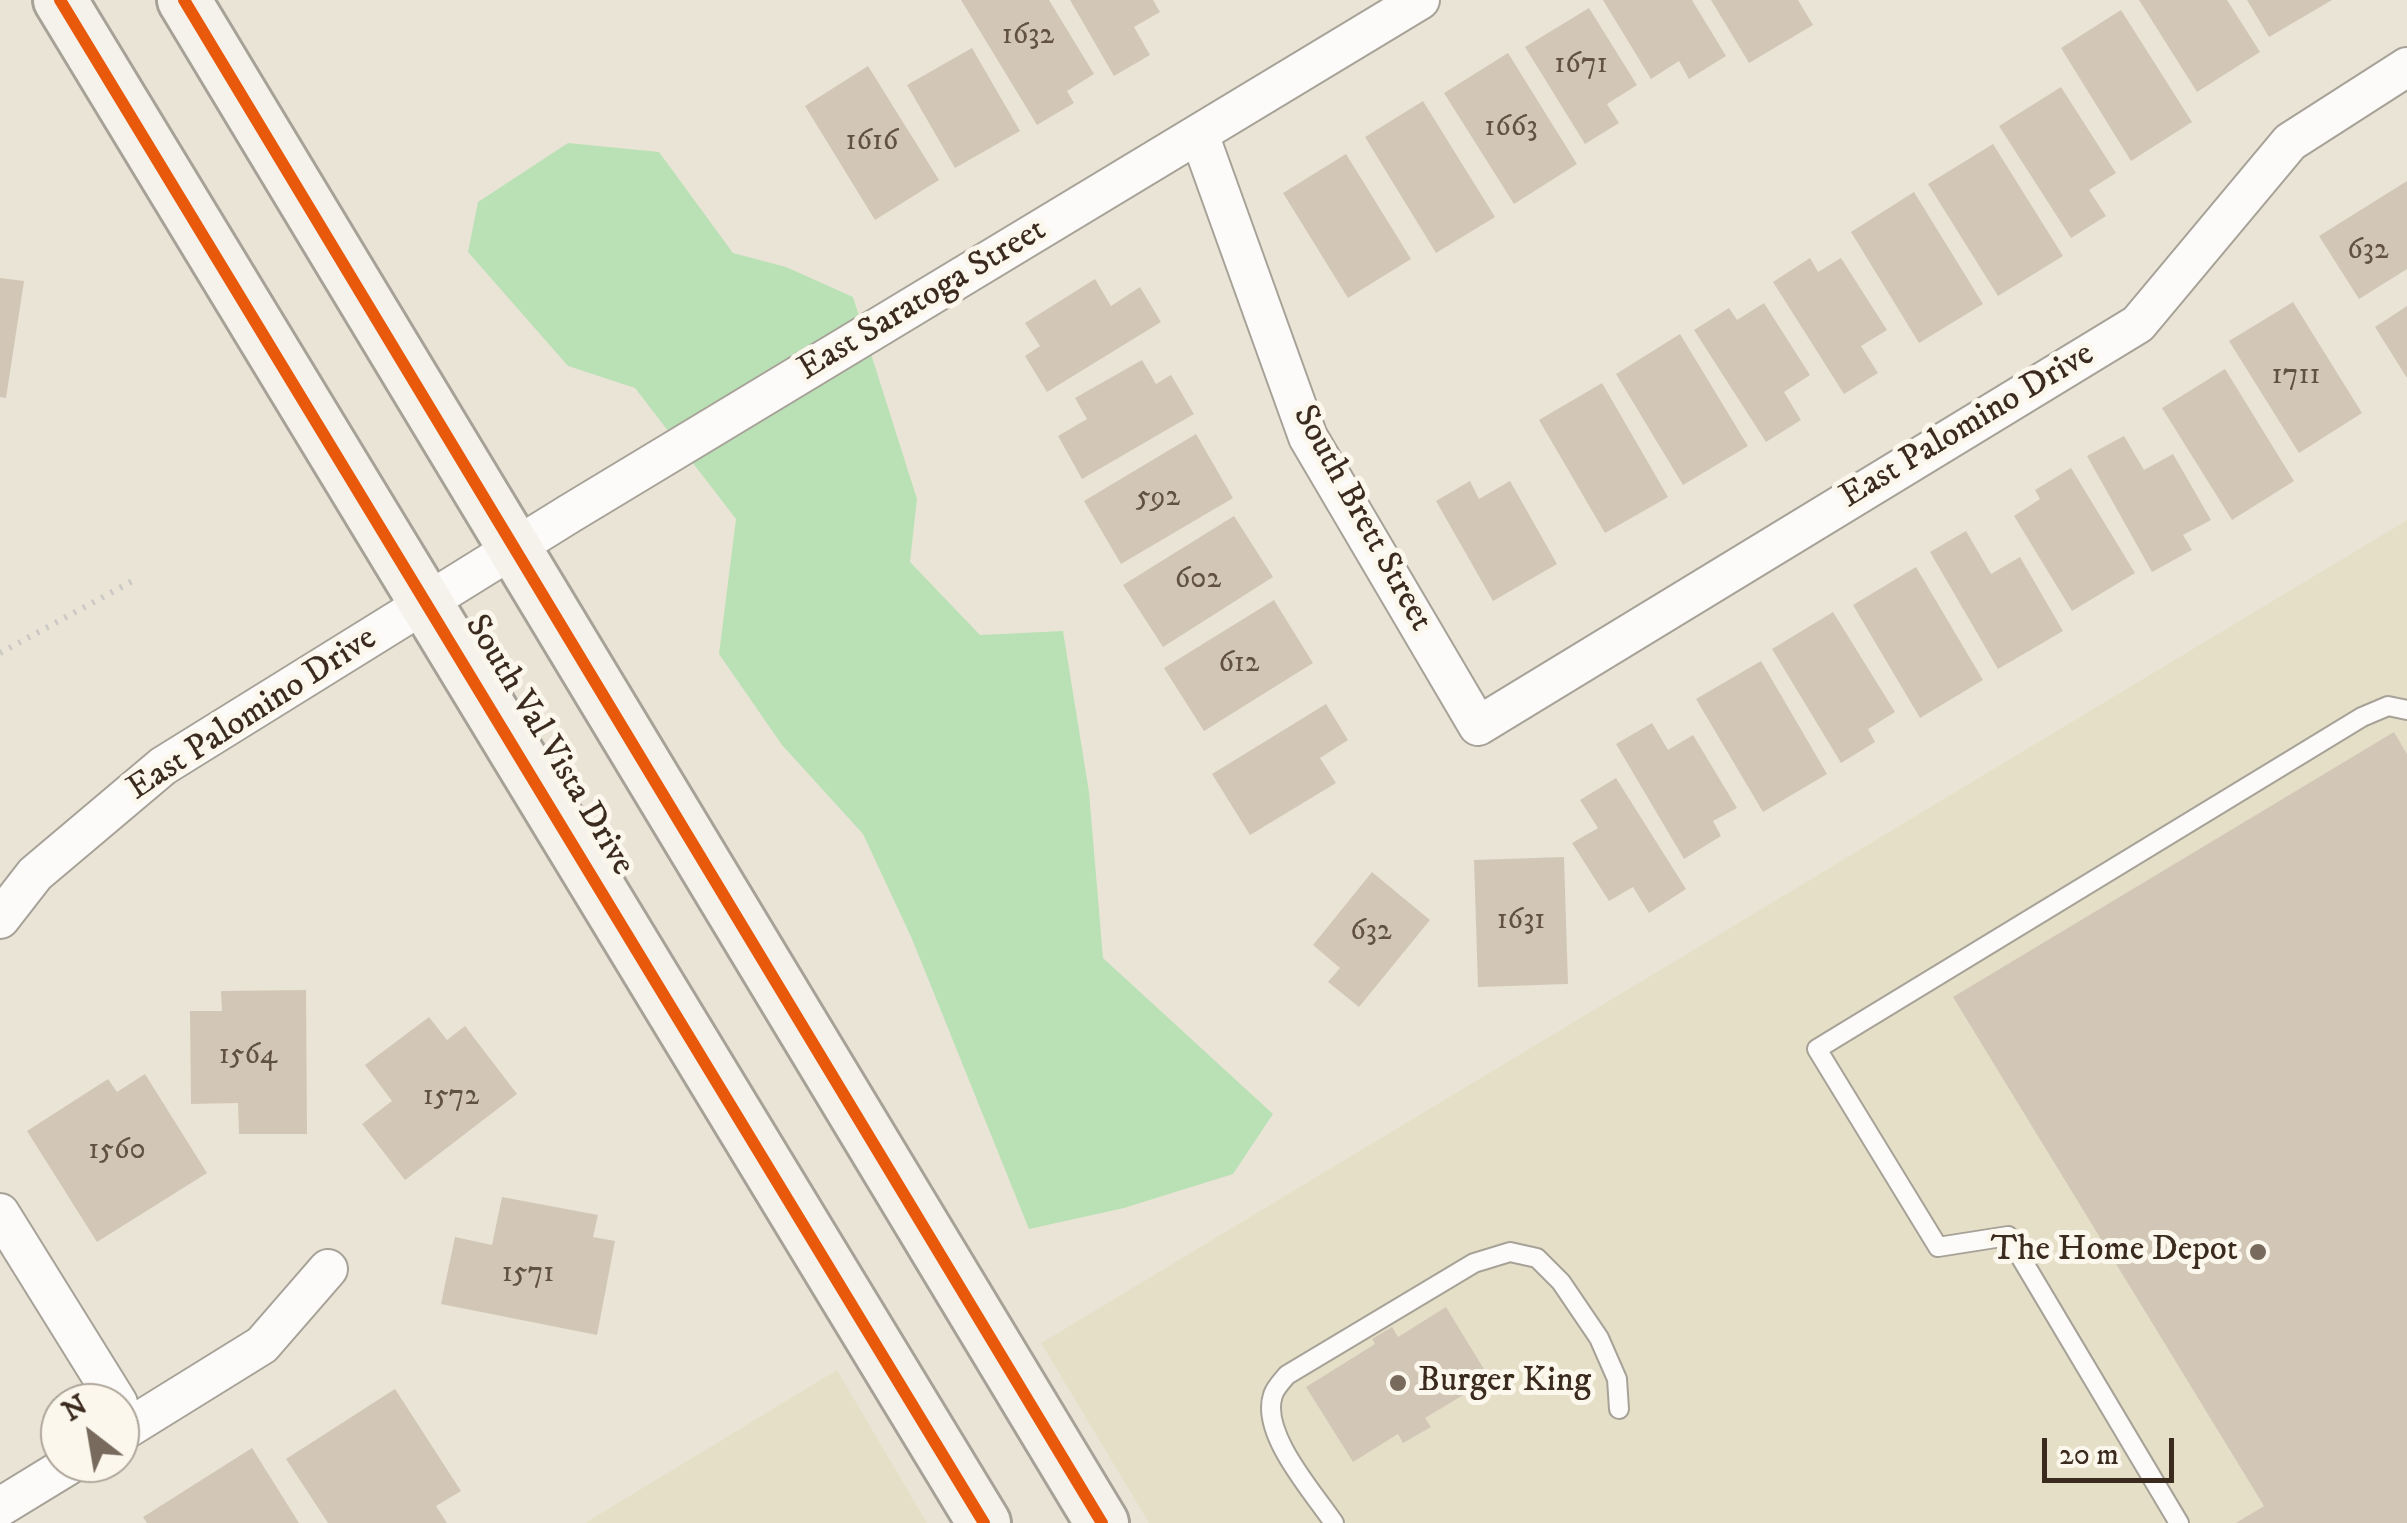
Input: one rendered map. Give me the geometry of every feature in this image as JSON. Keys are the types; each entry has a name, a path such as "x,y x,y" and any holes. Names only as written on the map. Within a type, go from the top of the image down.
{"main road":[{"name":"South Val Vista Drive","path":"60,0 984,1523"},
{"path":"184,0 1102,1523"}],"street":[{"name":"East Saratoga Street","path":"426,602 1420,0"},
{"name":"East Palomino Drive","path":"1478,726 2138,324 2290,142 2407,67"},
{"name":"South Brett Street","path":"1199,134 1308,437 1478,726"},
{"name":"East Palomino Drive","path":"0,919 35,874 163,766 426,602"},
{"path":"0,1212 102,1383"},
{"path":"140,1408 262,1345 328,1269"},
{"path":"0,1508 40,1483"}],"lane":[{"path":"2179,1523 2008,1236 1938,1246 1818,1049 2362,717 2388,706 2407,710"},
{"path":"1334,1523 1277,1439 1270,1417 1273,1393 1287,1375 1474,1263 1510,1252 1537,1258 1561,1282 1599,1338 1618,1379 1619,1409"}],"path":[{"path":"0,653 136,579"}],"shaded area":[{"path":"2407,520 2407,1523 1149,1523 1041,1343"},
{"path":"837,1370 927,1523 585,1523"}],"green space":[{"path":"568,143 659,152 733,253 786,267 853,297 917,499 910,562 980,635 1063,631 1089,792 1103,958 1273,1114 1233,1174 1124,1208 1029,1229 912,939 863,834 782,745 719,654 736,519 635,388 568,366 468,252 478,202"}],"building":[{"path":"961,0 1049,0 1094,74 1067,91 1074,103 1037,125"},
{"path":"1070,0 1153,0 1160,12 1134,27 1150,55 1114,76"},
{"path":"1603,0 1692,0 1726,56 1689,79 1679,61 1651,79"},
{"path":"1711,0 1798,0 1813,25 1749,63"},
{"path":"2139,0 2227,0 2260,52 2197,92"},
{"path":"2247,0 2332,0 2269,37"},
{"path":"1589,8 1637,85 1607,104 1619,123 1585,144 1525,47"},
{"path":"2121,10 2192,122 2131,161 2061,48"},
{"path":"972,48 1020,131 955,168 907,85"},
{"path":"1508,53 1577,164 1514,204 1444,93"},
{"path":"868,66 939,180 875,220 805,106"},
{"path":"2061,87 2116,173 2089,190 2106,216 2071,238 1999,126"},
{"path":"1423,101 1495,217 1436,253 1365,137"},
{"path":"1993,144 2063,256 1998,296 1928,184"},
{"path":"1346,154 1411,259 1348,298 1283,193"},
{"path":"2407,181 2407,269 2359,299 2319,236"},
{"path":"1914,192 1983,304 1919,343 1851,232"},
{"path":"1810,258 1818,272 1841,258 1887,330 1861,346 1878,373 1844,394 1773,282"},
{"path":"0,278 24,281 6,398 0,397"},
{"path":"1095,279 1111,306 1140,287 1161,322 1047,392 1025,356 1040,346 1025,323"},
{"path":"2293,302 2362,413 2299,453 2229,341"},
{"path":"1764,303 1810,375 1784,392 1801,420 1766,442 1694,330 1729,308 1737,320"},
{"path":"2407,306 2407,378 2375,327"},
{"path":"1680,334 1748,446 1683,485 1616,374"},
{"path":"1142,360 1156,384 1171,375 1194,414 1082,479 1058,436 1087,419 1075,398"},
{"path":"2225,369 2294,481 2232,520 2162,408"},
{"path":"1602,383 1668,497 1605,533 1539,420"},
{"path":"1196,434 1233,498 1121,564 1084,501"},
{"path":"2124,436 2144,470 2173,454 2211,520 2183,535 2192,550 2152,572 2087,456"},
{"path":"2071,468 2135,573 2072,611 2014,516 2040,499 2035,490"},
{"path":"1470,481 1479,499 1510,481 1557,564 1493,601 1436,501"},
{"path":"1234,516 1273,577 1163,647 1123,585"},
{"path":"1966,531 1991,574 2020,557 2063,631 1998,669 1930,552"},
{"path":"1916,567 1983,680 1920,718 1853,605"},
{"path":"1274,600 1313,663 1204,731 1164,668"},
{"path":"1833,612 1895,712 1868,729 1875,742 1841,763 1772,649"},
{"path":"1761,661 1827,774 1763,812 1696,699"},
{"path":"1326,704 1348,740 1320,758 1336,783 1250,835 1212,774"},
{"path":"1652,723 1668,750 1693,735 1737,808 1713,821 1721,836 1684,859 1616,744"},
{"name":"The Home Depot","path":"2394,732 2407,754 2407,1523 2236,1523 2264,1506 1953,997"},
{"path":"1616,778 1686,889 1649,913 1633,887 1609,901 1572,843 1598,828 1580,800"},
{"path":"1564,857 1568,984 1478,987 1474,860"},
{"path":"1372,872 1430,920 1359,1007 1328,982 1340,968 1313,945"},
{"path":"306,990 307,1134 239,1134 238,1103 191,1104 190,1011 222,1011 221,991"},
{"path":"429,1017 447,1040 465,1026 517,1094 405,1180 362,1124 392,1101 365,1065"},
{"path":"145,1074 207,1173 97,1242 27,1131 108,1079 117,1092"},
{"path":"502,1197 598,1215 593,1237 615,1241 597,1335 441,1304 455,1237 492,1245"},
{"name":"Burger King","path":"1446,1307 1490,1379 1425,1418 1431,1427 1403,1443 1398,1434 1353,1462 1306,1387 1375,1344 1372,1339 1392,1327 1398,1337"},
{"path":"395,1389 461,1491 436,1506 447,1523 328,1523 286,1459"},
{"path":"252,1448 299,1523 147,1523 143,1517"}],"cycle path":[{"path":"60,0 984,1523"},
{"path":"184,0 1102,1523"}],"place":[{"name":"The Home Depot","path":"2258,1252"},
{"name":"Burger King","path":"1398,1383"}]}
